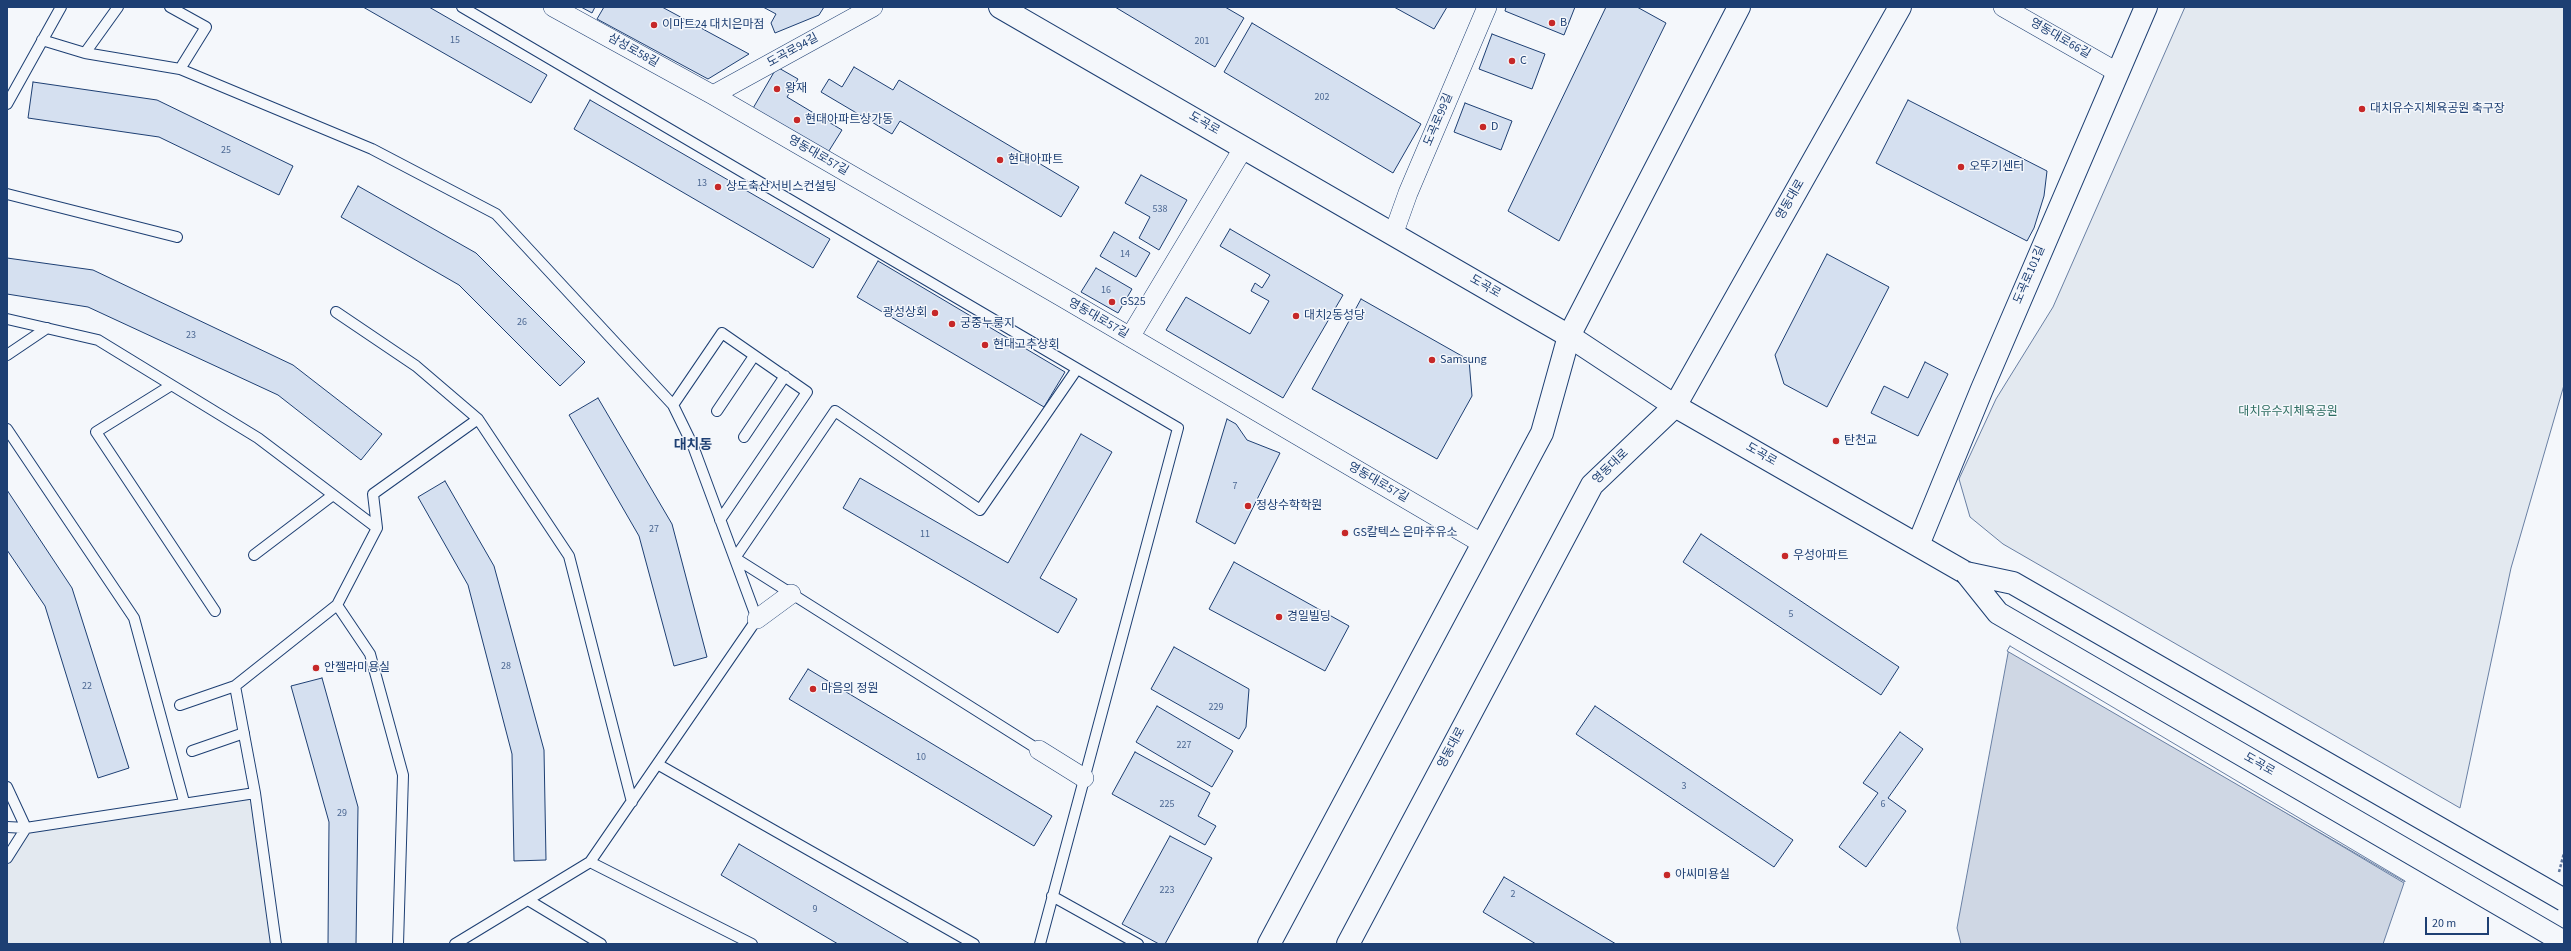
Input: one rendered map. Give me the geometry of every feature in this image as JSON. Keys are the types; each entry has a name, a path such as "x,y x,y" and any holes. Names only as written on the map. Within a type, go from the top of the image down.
{"main road":[{"name":"도곡로","path":"1000,7 1569,336 1675,406 1966,573 2014,583 2564,900"},
{"path":"1269,944 1542,433 1569,336 1739,7"},
{"name":"영동대로","path":"1348,944 1592,485 1675,406 1900,7"},
{"name":"도곡로101길","path":"1918,545 2117,72 2146,7"},
{"name":"도곡로","path":"1966,573 1998,613 2564,942"}],"street":[{"name":"삼성로58길","path":"553,7 713,95"},
{"name":"도곡로94길","path":"713,95 873,7"},
{"name":"도곡로99길","path":"1393,235 1410,186 1487,7"},
{"name":"영동대로66길","path":"2003,7 2117,72"},
{"name":"영동대로57길","path":"713,95 1483,544"},
{"path":"1130,337 1244,147"},
{"path":"758,619 791,594"},
{"path":"1039,750 1084,778"}],"lane":[{"path":"7,104 61,7"},
{"path":"85,53 118,7"},
{"path":"170,7 206,27 180,69"},
{"path":"462,7 1178,428 1040,944"},
{"path":"42,40 85,53 180,69 372,149 496,214 673,405 693,446 758,619 659,765 590,862 455,944"},
{"path":"7,194 177,238"},
{"path":"336,312 416,366 478,419 569,556 632,802"},
{"path":"7,319 98,340 170,386 258,438 377,528"},
{"path":"7,355 47,328"},
{"path":"673,405 722,333 807,392 720,520"},
{"path":"717,411 754,356"},
{"path":"735,558 834,411 980,510 1077,369"},
{"path":"744,437 785,376"},
{"path":"170,386 96,432 215,610"},
{"path":"180,705 236,686 337,605 377,528 374,494 478,419"},
{"path":"7,429 134,618 184,802"},
{"path":"254,555 333,495"},
{"path":"735,558 1039,750"},
{"path":"337,605 370,654 403,775 398,944"},
{"path":"236,686 255,793 276,944"},
{"path":"192,751 244,733"},
{"path":"659,765 974,944"},
{"path":"7,787 26,828"},
{"path":"7,827 26,828 184,802 255,793"},
{"path":"7,858 26,828"},
{"path":"590,862 752,944"},
{"path":"1052,896 1138,944"},
{"path":"528,900 602,944"}],"green space":[{"name":"대치유수지체육공원","path":"2185,7 2564,7 2564,385 2511,568 2460,808 2003,544 1970,517 1959,479 1996,399 2053,307"},
{"path":"255,793 276,944 7,944 7,858 26,828"}],"shaded area":[{"path":"2009,648 2404,883 2383,944 1961,944 1957,928"}],"pier":[{"path":"2010,646 2405,881 2405,882 2007,651"}],"building":[{"path":"363,7 429,7 547,75 531,103"},
{"path":"581,7 595,7 592,13"},
{"path":"604,7 662,7 749,54 708,79 597,19"},
{"path":"763,7 824,7 819,15 775,33 771,23 776,14"},
{"path":"1115,7 1225,7 1244,18 1215,67"},
{"path":"1394,7 1447,7 1434,29"},
{"name":"B","path":"1506,7 1575,7 1564,35 1505,11"},
{"path":"1606,7 1637,7 1666,23 1559,241 1508,211"},
{"path":"1252,23 1421,124 1393,173 1224,72"},
{"name":"C","path":"1492,34 1545,54 1532,89 1479,69"},
{"name":"현대아파트상가동","path":"777,67 798,79 787,97 842,130 827,154 752,110"},
{"name":"현대아파트","path":"854,67 893,90 899,80 1079,187 1061,217 900,121 892,134 821,92 829,79 842,87"},
{"path":"33,82 157,100 293,166 279,195 159,137 28,118"},
{"path":"590,100 830,239 813,268 574,129"},
{"name":"오뚜기센터","path":"1908,100 2047,171 2044,196 2034,228 2027,241 1876,163"},
{"name":"D","path":"1465,103 1512,121 1501,150 1454,132"},
{"path":"1141,175 1187,200 1159,250 1139,238 1150,217 1125,203"},
{"path":"358,186 476,253 585,362 560,386 459,285 341,217"},
{"name":"대치2동성당","path":"1230,229 1343,295 1283,398 1166,330 1186,297 1250,334 1269,301 1251,291 1255,283 1262,288 1270,275 1220,246"},
{"path":"1114,232 1150,253 1136,277 1100,256"},
{"path":"1827,254 1889,287 1827,407 1784,384 1775,355"},
{"path":"7,258 93,270 293,365 382,434 361,460 278,395 88,307 7,294"},
{"path":"878,261 1065,372 1044,407 857,297"},
{"path":"1096,268 1132,289 1118,313 1081,292"},
{"path":"1361,299 1469,360 1472,396 1437,459 1312,389"},
{"path":"1925,362 1948,374 1918,436 1871,413 1884,386 1908,398"},
{"path":"598,398 672,524 707,657 674,666 639,536 569,415"},
{"path":"1227,419 1236,424 1247,440 1280,453 1235,544 1196,522"},
{"path":"1081,434 1112,452 1040,578 1077,599 1058,633 843,508 860,478 1008,563"},
{"path":"445,481 494,566 544,750 546,860 514,861 512,754 468,585 418,497"},
{"path":"7,490 72,588 129,768 98,778 45,606 7,550"},
{"path":"1701,534 1899,667 1881,695 1683,562"},
{"name":"경일빌딩","path":"1234,562 1349,626 1325,671 1209,609"},
{"path":"1174,647 1249,689 1246,727 1239,739 1151,689"},
{"path":"808,669 1052,816 1034,846 789,699"},
{"path":"322,678 358,807 356,944 328,944 329,822 291,686"},
{"path":"1157,706 1233,751 1212,787 1136,742"},
{"path":"1595,706 1793,840 1774,867 1576,734"},
{"path":"1900,732 1923,749 1888,798 1906,811 1866,867 1839,847 1878,793 1863,783"},
{"path":"1135,752 1210,793 1198,816 1216,826 1205,845 1112,794"},
{"path":"1170,836 1212,858 1165,944 1159,944 1122,924"},
{"path":"739,844 910,944 838,944 721,875"},
{"path":"1504,877 1616,944 1536,944 1483,912"}],"place":[{"name":"B","path":"1552,23"},
{"name":"이마트24 대치은마점","path":"654,25"},
{"name":"C","path":"1512,61"},
{"name":"왕재","path":"777,89"},
{"name":"대치유수지체육공원 축구장","path":"2362,109"},
{"name":"현대아파트상가동","path":"797,120"},
{"name":"D","path":"1483,127"},
{"name":"현대아파트","path":"1000,160"},
{"name":"오뚜기센터","path":"1961,167"},
{"name":"상도축산서비스컨설팅","path":"718,187"},
{"name":"GS25","path":"1112,302"},
{"name":"광성상회","path":"935,313"},
{"name":"대치2동성당","path":"1296,316"},
{"name":"궁중누룽지","path":"952,324"},
{"name":"현대고추상회","path":"985,345"},
{"name":"Samsung","path":"1432,360"},
{"name":"탄천교","path":"1836,441"},
{"name":"정상수학학원","path":"1248,506"},
{"name":"GS칼텍스 은마주유소","path":"1345,533"},
{"name":"우성아파트","path":"1785,556"},
{"name":"경일빌딩","path":"1279,617"},
{"name":"안젤라미용실","path":"316,668"},
{"name":"마음의 정원","path":"813,689"},
{"name":"아씨미용실","path":"1667,875"}],"district":[{"name":"대치동","path":"693,446"}]}
